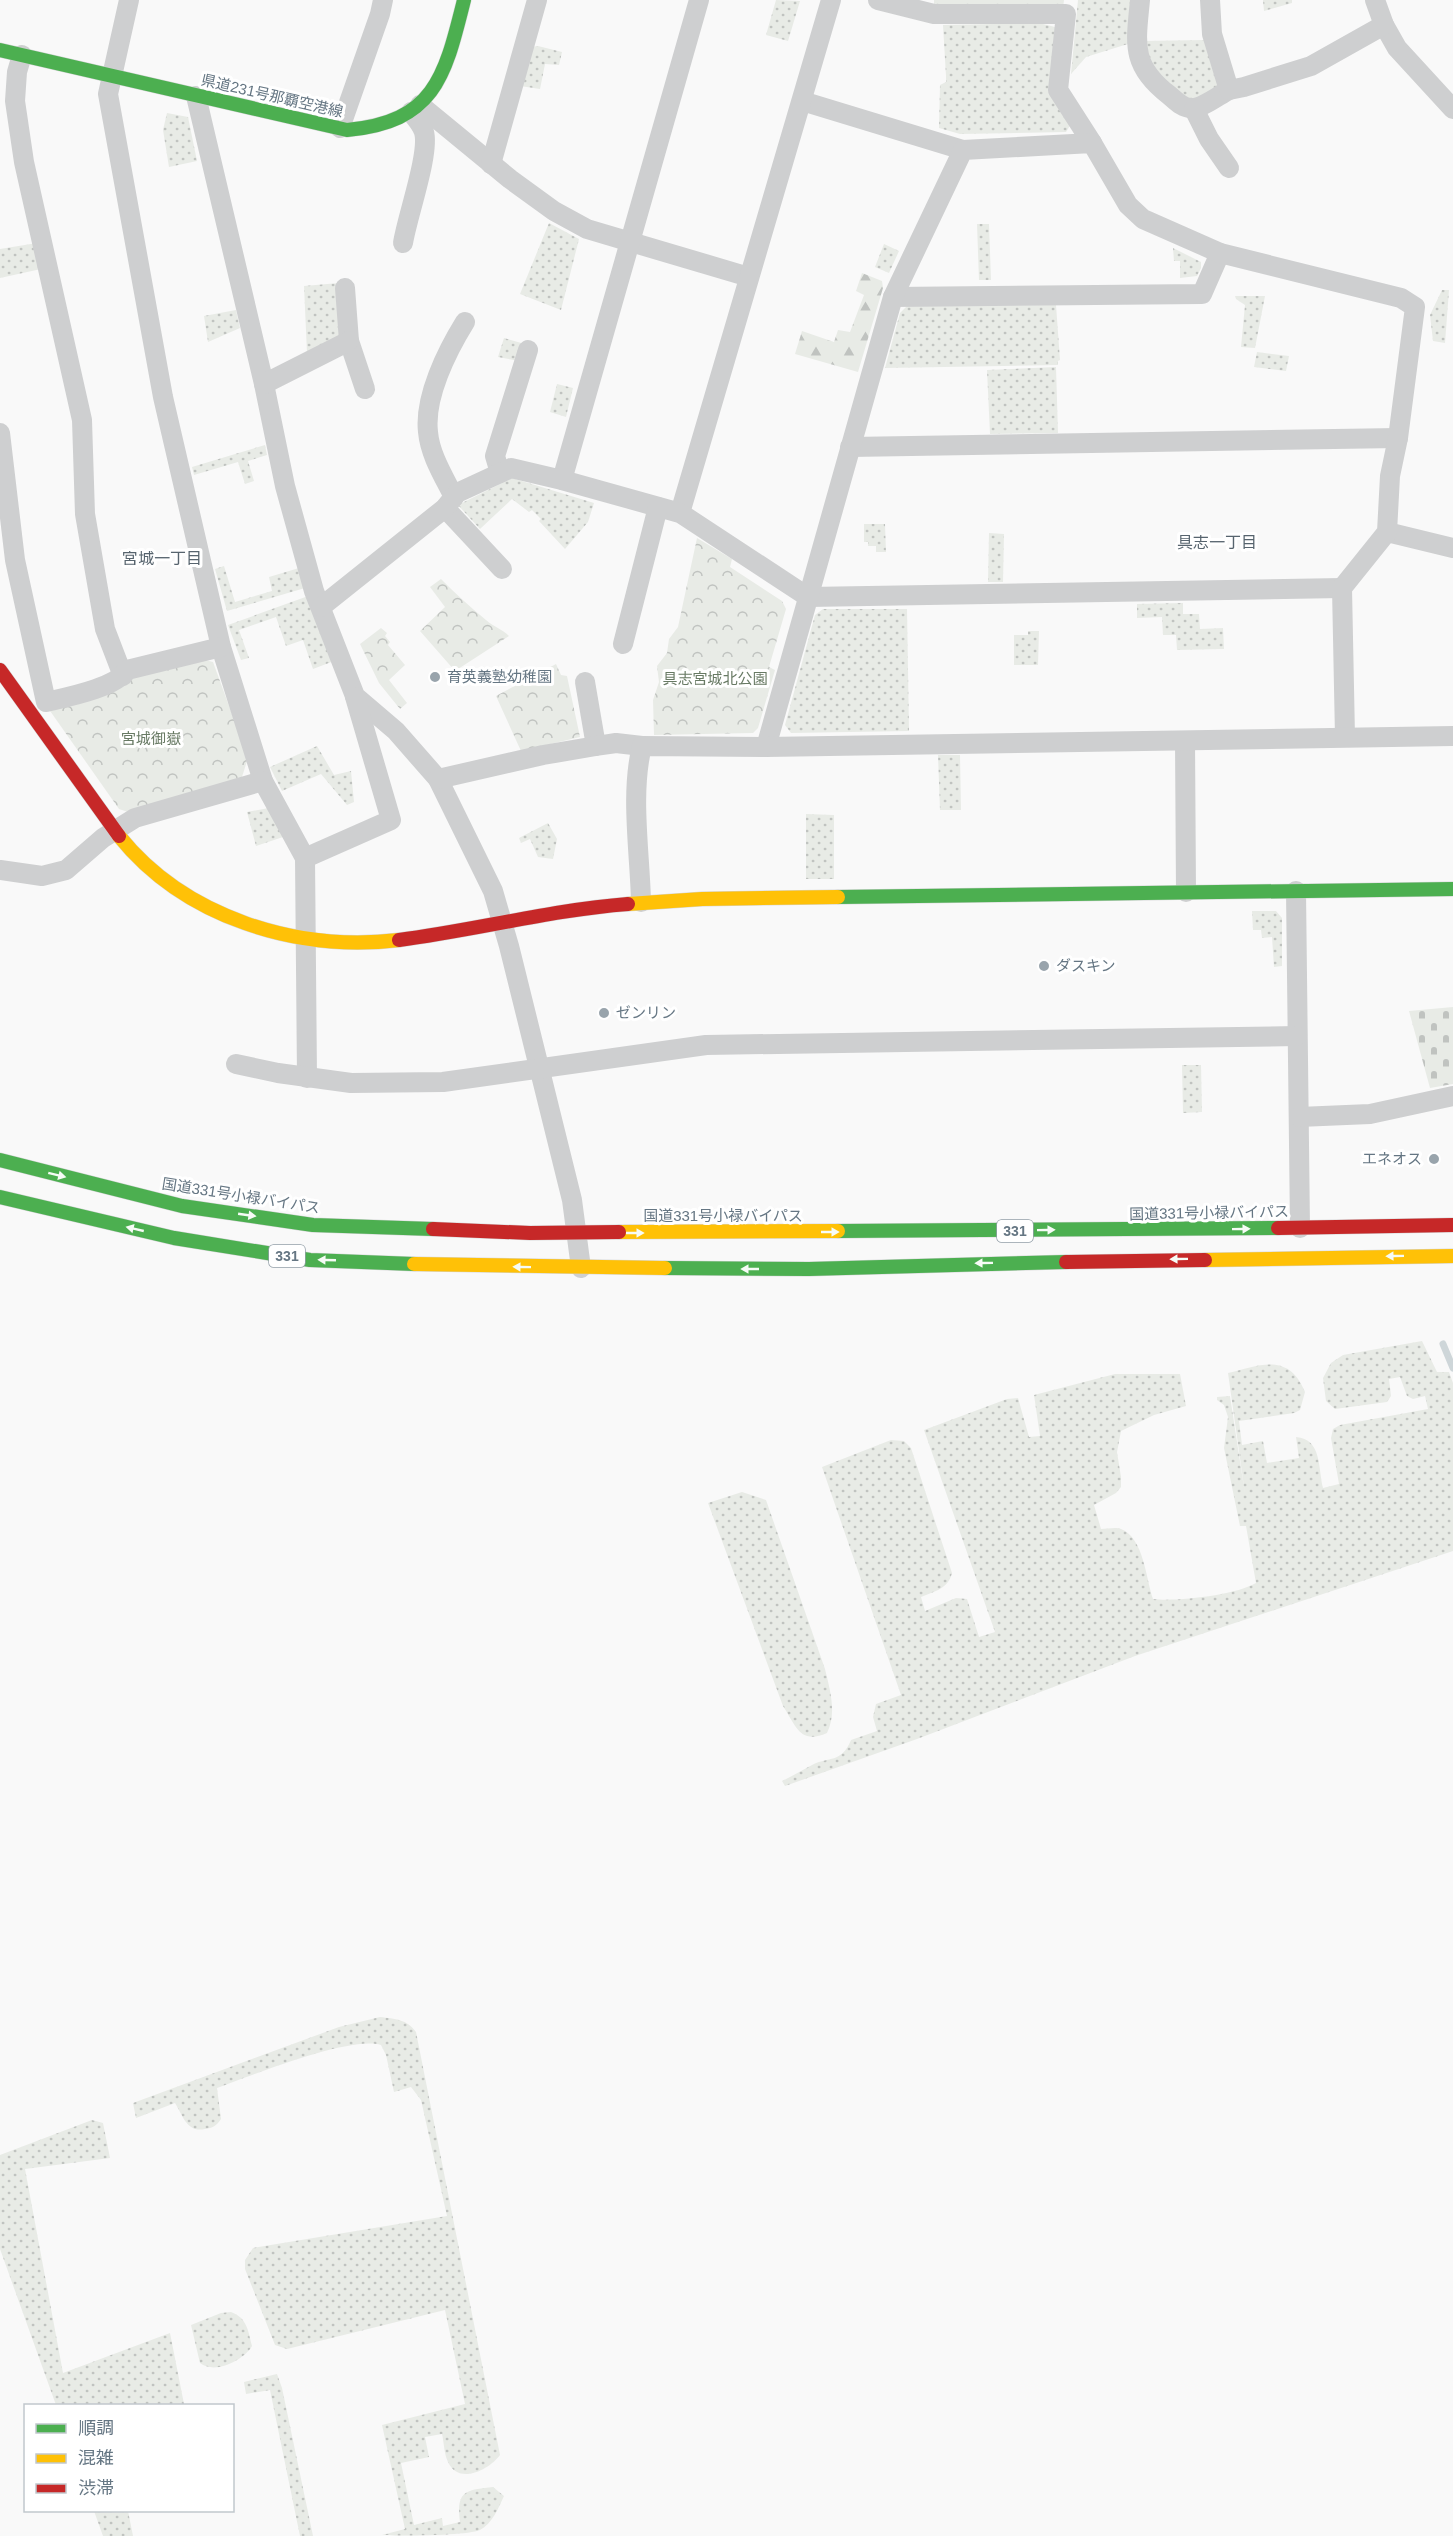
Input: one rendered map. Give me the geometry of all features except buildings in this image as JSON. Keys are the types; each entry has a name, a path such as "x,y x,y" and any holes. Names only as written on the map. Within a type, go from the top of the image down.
{"main road":[{"name":"県道231号那覇空港線","path":"0,50 340,128 365,130 385,125 416,108 438,85 450,56 464,0"},
{"path":"0,669 114,831 160,878 193,900 229,918 308,941 376,943 641,902 829,897 1453,889"},
{"name":"国道331号小禄バイパス","path":"0,1160 182,1206 313,1225 577,1233 1453,1225"},
{"name":"331","path":"0,1197 174,1238 310,1260 581,1268 809,1269 927,1264 1453,1256"}],"street":[{"path":"129,0 114,76 108,94 163,397 221,647 263,781 305,858 308,941 307,1078"},
{"path":"340,128 383,0"},
{"path":"490,164 537,0"},
{"path":"562,480 699,0"},
{"path":"680,513 831,0"},
{"path":"878,0 934,14 1066,14 1058,90 1128,206 1143,219 1220,253 1401,298 1414,307 1398,438 1390,477 1387,532 1342,588 1345,737"},
{"path":"1140,0 1136,45 1144,69 1159,88 1184,107 1194,109 1229,90 1311,66 1384,25"},
{"path":"1210,0 1212,34 1229,90"},
{"path":"1375,0 1384,25 1397,48 1453,109"},
{"path":"22,55 15,101 24,162 82,420 85,514 105,629 123,676"},
{"path":"196,96 264,384 285,486 314,591 355,696 391,820 305,858"},
{"path":"802,101 963,150 1092,143"},
{"path":"416,108 554,211 587,229 749,277"},
{"path":"403,243 406,223 419,181 424,142 424,131 416,108"},
{"path":"1194,109 1209,139 1229,168"},
{"path":"766,747 893,297 963,150"},
{"path":"893,297 1202,294 1220,253"},
{"path":"345,288 349,341 365,389"},
{"path":"465,322 447,354 427,416 428,433 449,502 502,569"},
{"path":"264,384 349,341"},
{"path":"500,473 495,456 528,350"},
{"path":"0,433 5,507 46,702 96,688 123,676 127,670 221,647"},
{"path":"850,447 1398,438"},
{"path":"321,607 449,502 512,468 680,513 808,597 1342,588"},
{"path":"622,644 658,507"},
{"path":"1387,532 1453,548"},
{"path":"585,682 596,746"},
{"path":"355,696 396,731 438,779 493,891 568,1185 581,1268"},
{"path":"438,779 543,755 616,743 642,746 766,747 1453,736"},
{"path":"1185,741 1186,892"},
{"path":"641,902 637,789 638,761 642,746"},
{"path":"0,870 42,876 66,870 114,831 135,818 263,781"},
{"path":"1296,891 1300,1228"},
{"path":"236,1064 307,1078 351,1083 442,1082 706,1045 1297,1036"},
{"path":"1299,1117 1370,1114 1453,1096"}],"green space":[{"path":"776,0 800,1 788,41 766,35"},
{"path":"934,0 1064,0 1063,8 934,10"},
{"path":"1078,0 1133,0 1131,43 1086,57 1071,74"},
{"path":"1263,0 1292,0 1292,3 1264,11"},
{"path":"1039,23 1055,27 1058,32 1071,124 1066,132 960,134 939,128 940,85 946,82 943,25"},
{"path":"1204,40 1220,86 1191,101 1157,77 1140,41"},
{"path":"538,46 562,52 559,65 545,64 540,89 520,86 531,47"},
{"path":"167,113 188,117 197,161 169,167 163,130"},
{"path":"549,223 579,239 561,310 520,294"},
{"path":"977,224 989,224 991,280 979,280"},
{"path":"37,243 41,269 0,278 0,249"},
{"path":"884,244 899,251 889,273 875,267"},
{"path":"1173,248 1201,262 1197,276 1180,278 1180,261 1174,261"},
{"path":"862,273 882,281 883,288 858,372 795,354 802,331 834,342 838,330 850,332 864,295 856,291"},
{"path":"339,283 344,335 307,353 304,286"},
{"path":"1442,290 1449,290 1445,343 1433,341 1430,315"},
{"path":"1235,296 1265,296 1255,348 1241,347 1245,305"},
{"path":"1056,305 1060,360 1058,365 885,368 900,313 907,306"},
{"path":"236,310 240,328 208,342 204,316"},
{"path":"504,338 525,344 519,361 498,357"},
{"path":"1257,352 1289,356 1286,371 1254,367"},
{"path":"1056,367 1058,433 990,434 987,370"},
{"path":"557,384 573,388 566,417 550,412"},
{"path":"265,445 267,455 248,461 254,481 245,484 238,462 194,475 192,467"},
{"path":"512,478 594,503 588,522 565,549 532,510 529,512 512,499 480,529 458,505"},
{"path":"864,524 885,524 886,552 876,552 876,546 868,546 868,542 864,542"},
{"path":"989,533 1004,534 1003,582 988,582"},
{"name":"具志宮城北公園","path":"697,538 732,559 730,567 782,601 786,609 769,667 775,670 758,728 753,733 654,735 653,700 659,682 657,666 667,653 669,639 678,627"},
{"path":"224,566 235,602 272,591 269,577 299,568 305,588 227,611 215,569"},
{"path":"441,579 480,615 509,636 455,671 420,631 445,607 430,587"},
{"path":"311,595 334,661 313,669 303,640 286,646 276,617 239,630 249,658 241,660 228,625"},
{"path":"1183,603 1183,614 1199,614 1200,629 1223,628 1224,649 1177,650 1176,635 1163,635 1162,617 1137,618 1137,604"},
{"path":"823,609 907,609 909,731 791,733 785,725 815,615"},
{"path":"381,628 387,633 385,636 390,642 388,645 405,665 389,680 407,703 400,709 379,683 360,644"},
{"path":"1028,631 1039,631 1038,665 1014,665 1014,635 1028,635"},
{"name":"宮城御嶽","path":"205,660 213,662 248,758 241,780 128,812 119,809 48,708 125,680"},
{"path":"556,664 561,675 567,676 580,737 521,751 496,696"},
{"path":"317,746 334,775 351,771 354,802 347,805 321,774 282,791 270,767"},
{"path":"938,755 960,755 961,810 940,810"},
{"path":"269,808 283,837 256,846 247,812"},
{"path":"806,814 834,815 834,879 806,879"},
{"path":"548,823 557,839 553,859 538,857 530,839 521,843 519,838"},
{"path":"1252,911 1276,911 1282,918 1282,966 1274,967 1272,937 1262,938 1261,930 1253,930"},
{"path":"1453,1007 1453,1084 1430,1088 1409,1011"},
{"path":"1182,1065 1201,1065 1202,1112 1183,1113"},
{"path":"1422,1341 1437,1372 1449,1372 1453,1383 1453,1551 1135,1656 917,1739 785,1786 782,1781 818,1762 839,1756 851,1740 877,1731 873,1717 876,1704 901,1695 822,1467 891,1440 904,1441 911,1448 952,1573 944,1586 921,1597 925,1611 956,1598 967,1599 979,1637 995,1632 924,1430 1007,1399 1018,1398 1029,1437 1040,1436 1034,1395 1115,1374 1180,1374 1186,1406 1154,1415 1121,1431 1117,1452 1121,1487 1116,1493 1094,1505 1101,1529 1121,1529 1135,1541 1143,1560 1153,1599 1221,1594 1256,1583 1246,1526 1240,1526 1224,1448 1228,1417 1224,1405 1217,1400 1217,1397 1230,1396 1245,1494 1228,1373 1272,1364 1291,1371 1298,1379 1305,1392 1300,1410 1294,1413 1239,1421 1242,1445 1263,1441 1267,1463 1299,1458 1296,1437 1304,1439 1315,1449 1323,1488 1339,1484 1331,1438 1333,1429 1340,1425 1428,1409 1425,1396 1413,1399 1407,1396 1400,1377 1389,1379 1391,1396 1387,1402 1335,1409 1326,1401 1323,1378 1331,1363 1343,1355"},
{"path":"742,1492 766,1500 825,1669 832,1701 832,1718 827,1733 818,1736 811,1737 800,1732 783,1706 708,1503"},
{"path":"380,2017 405,2022 416,2032 500,2455 482,2470 467,2474 459,2473 448,2462 442,2434 425,2437 429,2457 401,2463 414,2525 442,2518 443,2526 460,2522 461,2498 475,2489 493,2487 504,2496 488,2524 472,2532 382,2535 405,2529 382,2425 465,2404 445,2310 287,2349 275,2345 245,2269 245,2260 253,2248 447,2216 421,2100 411,2087 394,2092 386,2055 381,2045 367,2043 325,2051 275,2066 217,2088 221,2119 208,2129 199,2130 190,2126 175,2103 136,2118 133,2103 339,2027"},
{"path":"92,2120 103,2123 110,2158 25,2169 63,2373 170,2333 184,2404 56,2404 0,2249 0,2155"},
{"path":"231,2312 244,2321 252,2346 236,2361 221,2367 206,2366 200,2363 191,2325 221,2313"},
{"path":"277,2374 282,2388 313,2536 300,2536 270,2390 246,2394 244,2382"},
{"path":"94,2512 128,2512 133,2536 103,2536"}],"waterway":[{"path":"1443,1344 1453,1368"}],"traffic: fast":[{"path":"0,50 347,130 377,125 400,117 418,105 442,72 464,0"},
{"path":"838,897 1453,889"},
{"path":"0,1160 182,1206 313,1225 433,1229"},
{"path":"0,1197 174,1238 310,1260 414,1264"},
{"path":"838,1231 1278,1228"},
{"path":"665,1268 809,1269 1066,1262"}],"traffic: slow":[{"path":"119,836 146,865 176,889 210,908 246,923 283,934 322,940 360,942 399,940"},
{"path":"628,904 702,899 838,897"},
{"path":"619,1232 838,1231"},
{"path":"1205,1260 1453,1256"},
{"path":"414,1264 665,1268"}],"traffic: jam":[{"path":"0,670 119,836"},
{"path":"399,940 571,911 628,904"},
{"path":"1278,1228 1453,1225"},
{"path":"433,1229 530,1233 619,1232"},
{"path":"1066,1262 1205,1260"}],"place":[{"name":"育英義塾幼稚園","path":"435,677"},
{"name":"ダスキン","path":"1044,966"},
{"name":"ゼンリン","path":"604,1013"},
{"name":"エネオス","path":"1434,1159"}],"district":[{"name":"具志一丁目","path":"1217,542"},
{"name":"宮城一丁目","path":"162,558"}]}
